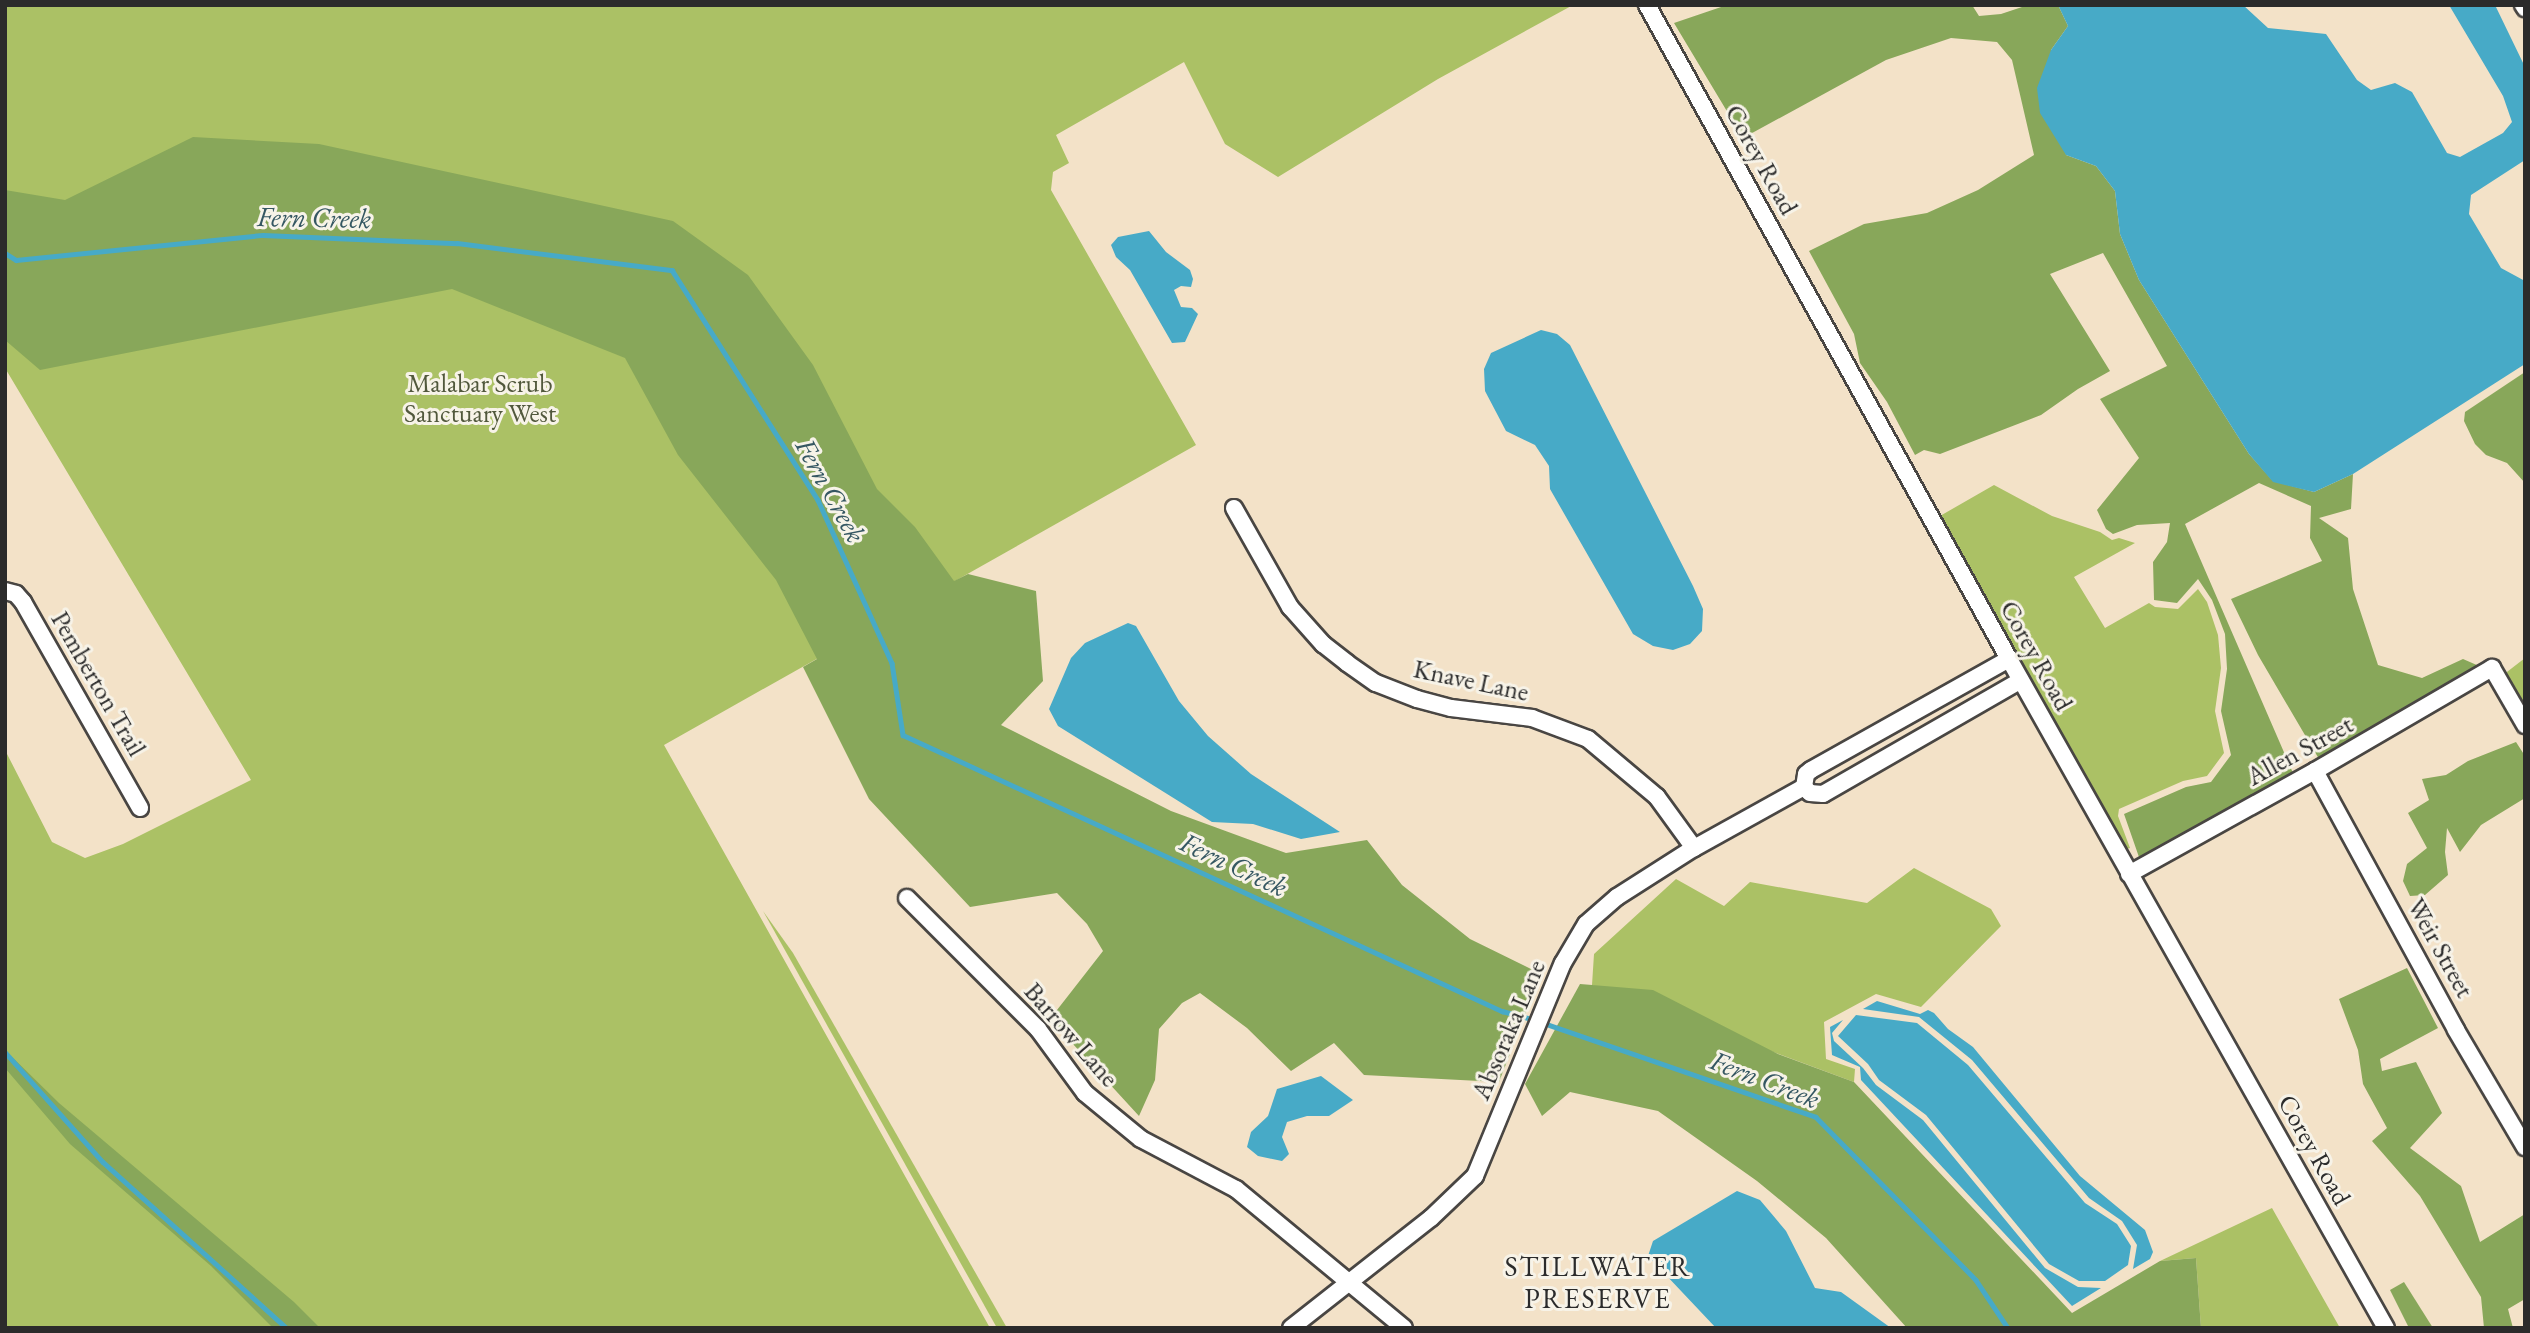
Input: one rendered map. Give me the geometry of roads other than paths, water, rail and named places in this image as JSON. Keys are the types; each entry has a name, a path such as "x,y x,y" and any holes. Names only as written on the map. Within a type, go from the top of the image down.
{"street":[{"name":"Corey Road","path":"1647,5 2129,874 2386,1328"},
{"name":"Knave Lane","path":"1234,508 1290,607 1323,644 1347,663 1376,682 1417,699 1451,708 1532,718 1588,739 1657,797 1694,848"},
{"name":"Pemberton Trail","path":"5,591 16,594 23,603 140,808"},
{"name":"Absoraka Lane","path":"1804,787 1806,774 1811,769 2009,659"},
{"name":"Allen Street","path":"2129,874 2493,668 2525,725"},
{"name":"Absoraka Lane","path":"1804,787 1810,793 1822,794 2021,680"},
{"path":"1926,705 1939,727"},
{"name":"Weir Street","path":"2315,771 2456,1030 2525,1147"},
{"name":"Absoraka Lane","path":"1292,1328 1431,1218 1475,1176 1563,962 1586,924 1617,897 1694,848 1804,787"},
{"name":"Barrow Lane","path":"908,898 1038,1029 1085,1093 1141,1139 1236,1189 1404,1328"}],"water":[{"path":"2049,5 2243,5 2268,28 2326,34 2357,80 2371,90 2395,83 2412,92 2447,153 2460,157 2503,133 2512,122 2503,96 2449,5 2495,5 2525,67 2525,160 2471,195 2469,214 2501,268 2525,281 2525,364 2353,474 2314,492 2273,482 2249,454 2139,280 2120,234 2115,191 2096,166 2066,155 2040,113 2037,88 2051,50 2068,26 2059,7"},
{"path":"1149,231 1166,252 1190,270 1193,279 1191,287 1181,286 1174,290 1181,307 1192,308 1198,314 1185,342 1172,343 1130,270 1116,257 1111,245 1118,237"},
{"path":"1541,330 1557,334 1570,345 1693,586 1703,609 1702,631 1690,644 1673,650 1653,646 1633,634 1550,489 1549,466 1535,445 1506,431 1485,391 1484,369 1491,353"},
{"path":"1128,623 1136,626 1179,701 1208,736 1251,774 1340,832 1301,839 1253,824 1212,822 1058,726 1049,709 1071,658 1085,643"},
{"path":"1877,1001 1920,1014 1928,1010 1973,1047 2080,1176 2145,1230 2153,1252 2150,1259 2133,1269 2137,1245 2122,1221 2089,1198 1972,1060 1919,1017 1863,1009"},
{"path":"1856,1015 1917,1023 1968,1065 2085,1203 2117,1224 2131,1246 2128,1265 2105,1281 2079,1281 2049,1264 1926,1115 1879,1080 1868,1064 1838,1036"},
{"path":"1843,1020 1832,1033 1834,1041 1863,1068 1876,1085 1923,1120 2045,1268 2078,1287 2101,1288 2072,1306 1861,1080 1860,1067 1832,1055 1830,1027"},
{"path":"1321,1076 1353,1100 1329,1116 1307,1116 1287,1122 1282,1137 1289,1154 1282,1161 1258,1156 1247,1147 1251,1132 1268,1116 1277,1089"},
{"path":"1737,1191 1760,1200 1786,1231 1815,1288 1841,1292 1891,1328 1716,1328 1648,1256 1653,1241"}],"waterway":[{"name":"Fern Creek","path":"5,253 16,260 263,235 457,243 672,270 818,500 892,663 903,735 1502,1011 1528,1018"},
{"name":"Fern Creek","path":"1549,1025 1816,1117 1976,1280 2008,1328"},
{"path":"5,1052 103,1162 287,1328"}],"district":[{"name":"STILLWATER PRESERVE","path":"1598,1282"}],"park label":[{"name":"Malabar Scrub Sanctuary West","path":"480,399"}]}
